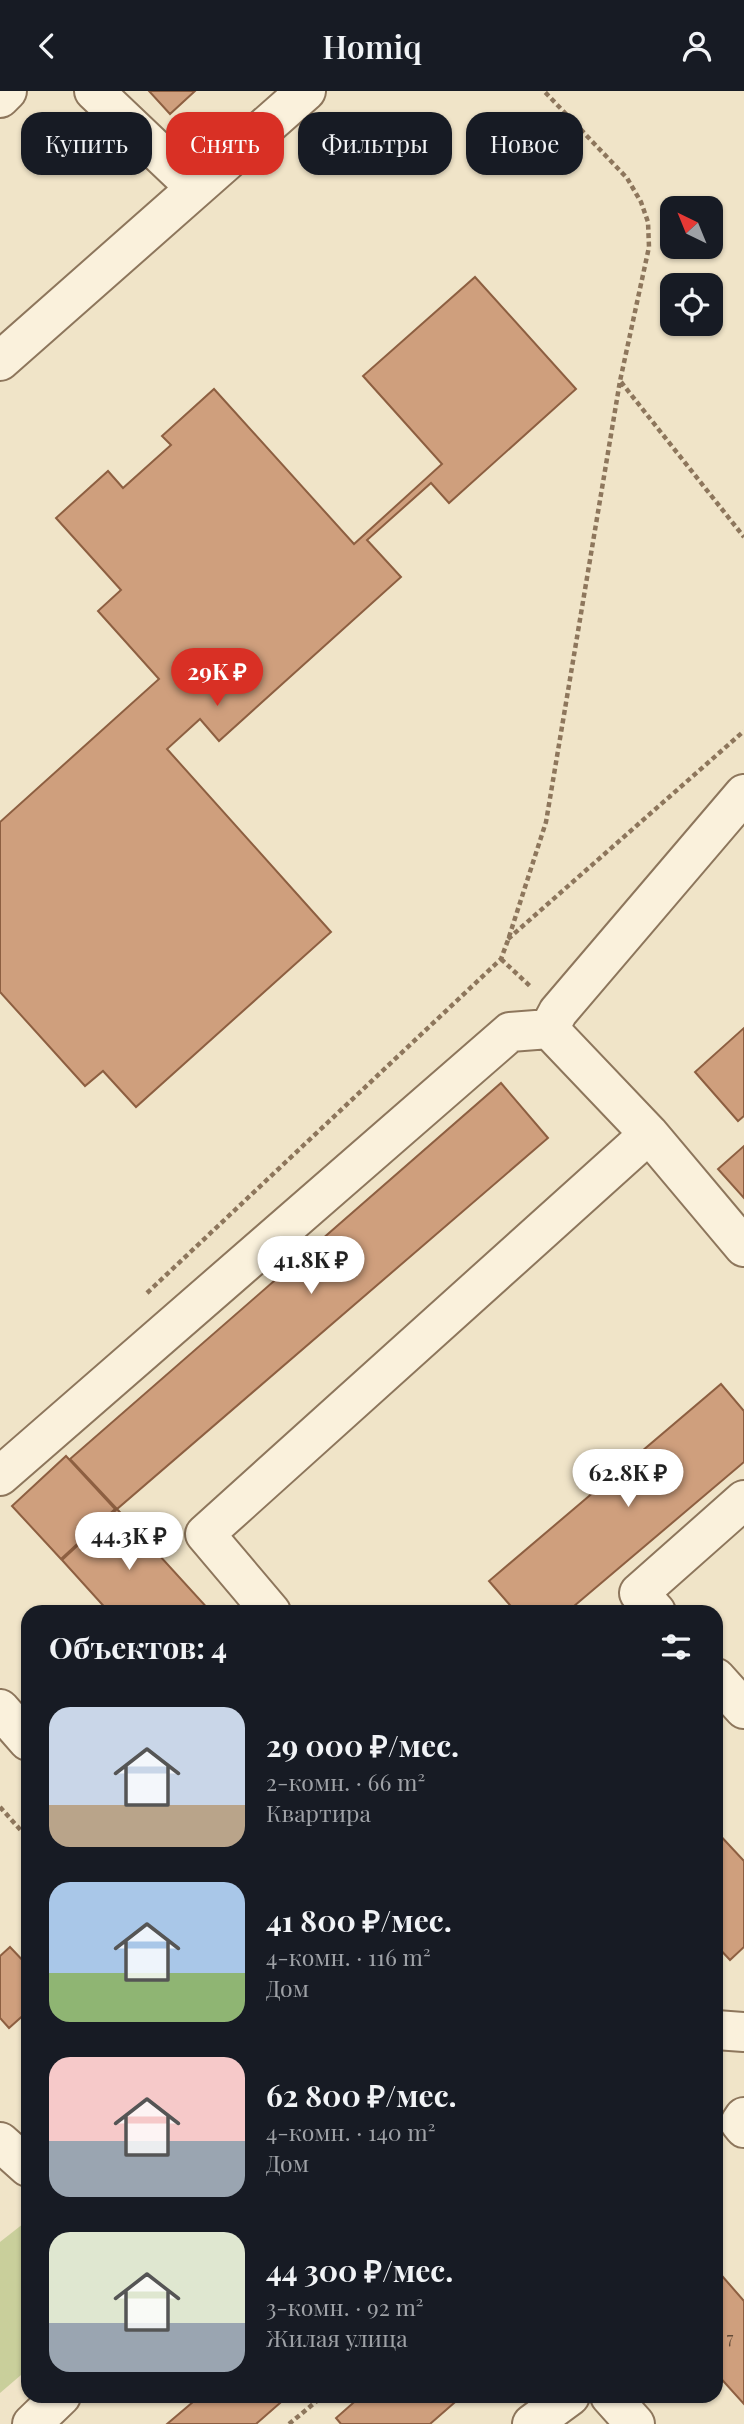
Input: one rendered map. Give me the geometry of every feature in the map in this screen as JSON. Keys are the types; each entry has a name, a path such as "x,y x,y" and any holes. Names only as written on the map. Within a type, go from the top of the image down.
{"street":[{"path":"0,98 7,91"},
{"path":"94,91 196,188"},
{"path":"0,361 306,91"},
{"path":"549,1029 558,1012 744,795"},
{"path":"549,1029 649,1134 744,1247"},
{"path":"0,1476 510,1032 549,1029"},
{"path":"265,1605 205,1534 649,1134"},
{"path":"649,1605 639,1594 744,1500"},
{"path":"723,1686 744,1709"},
{"path":"723,2030 744,2032"},
{"path":"744,2117 740,2123 744,2129"},
{"path":"0,2142 21,2161"},
{"path":"32,2424 54,2403"},
{"path":"532,2424 560,2403"},
{"path":"616,2403 635,2424"}],"path":[{"path":"140,1299 501,959 508,940 546,822 620,381 649,247 648,222 641,202 627,178 544,91"},
{"path":"620,381 744,537"},
{"path":"508,940 744,731"},
{"path":"0,1807 21,1831"},
{"path":"289,2424 314,2403"}],"green space":[{"path":"21,2226 21,2375 0,2393 0,2242"}],"building":[{"path":"149,91 195,91 172,112 168,112"},
{"path":"475,277 576,389 449,503 431,483 367,540 401,577 219,741 200,719 167,749 331,932 136,1107 103,1071 85,1086 0,992 0,822 159,679 98,611 121,590 56,518 108,471 123,488 171,445 162,436 214,389 354,544 442,464 363,376"},
{"path":"744,1028 744,1116 738,1121 695,1072"},
{"path":"501,1083 548,1138 117,1509 70,1459"},
{"path":"744,1146 744,1198 718,1169"},
{"path":"721,1384 744,1411 744,1462 575,1605 510,1605 489,1581"},
{"path":"66,1456 115,1509 61,1559 12,1506"},
{"path":"117,1509 205,1605 103,1605 62,1560"},
{"path":"723,1838 744,1861 744,1947 730,1960 723,1952"},
{"path":"10,1947 21,1959 21,2017 9,2028 0,2018 0,1956"},
{"path":"723,2277 744,2301 744,2404 723,2381"},
{"path":"192,2403 280,2403 256,2424 167,2424"},
{"path":"192,2403 280,2403 256,2424 167,2424"},
{"path":"353,2403 454,2403 430,2424 341,2424 336,2418"}]}
